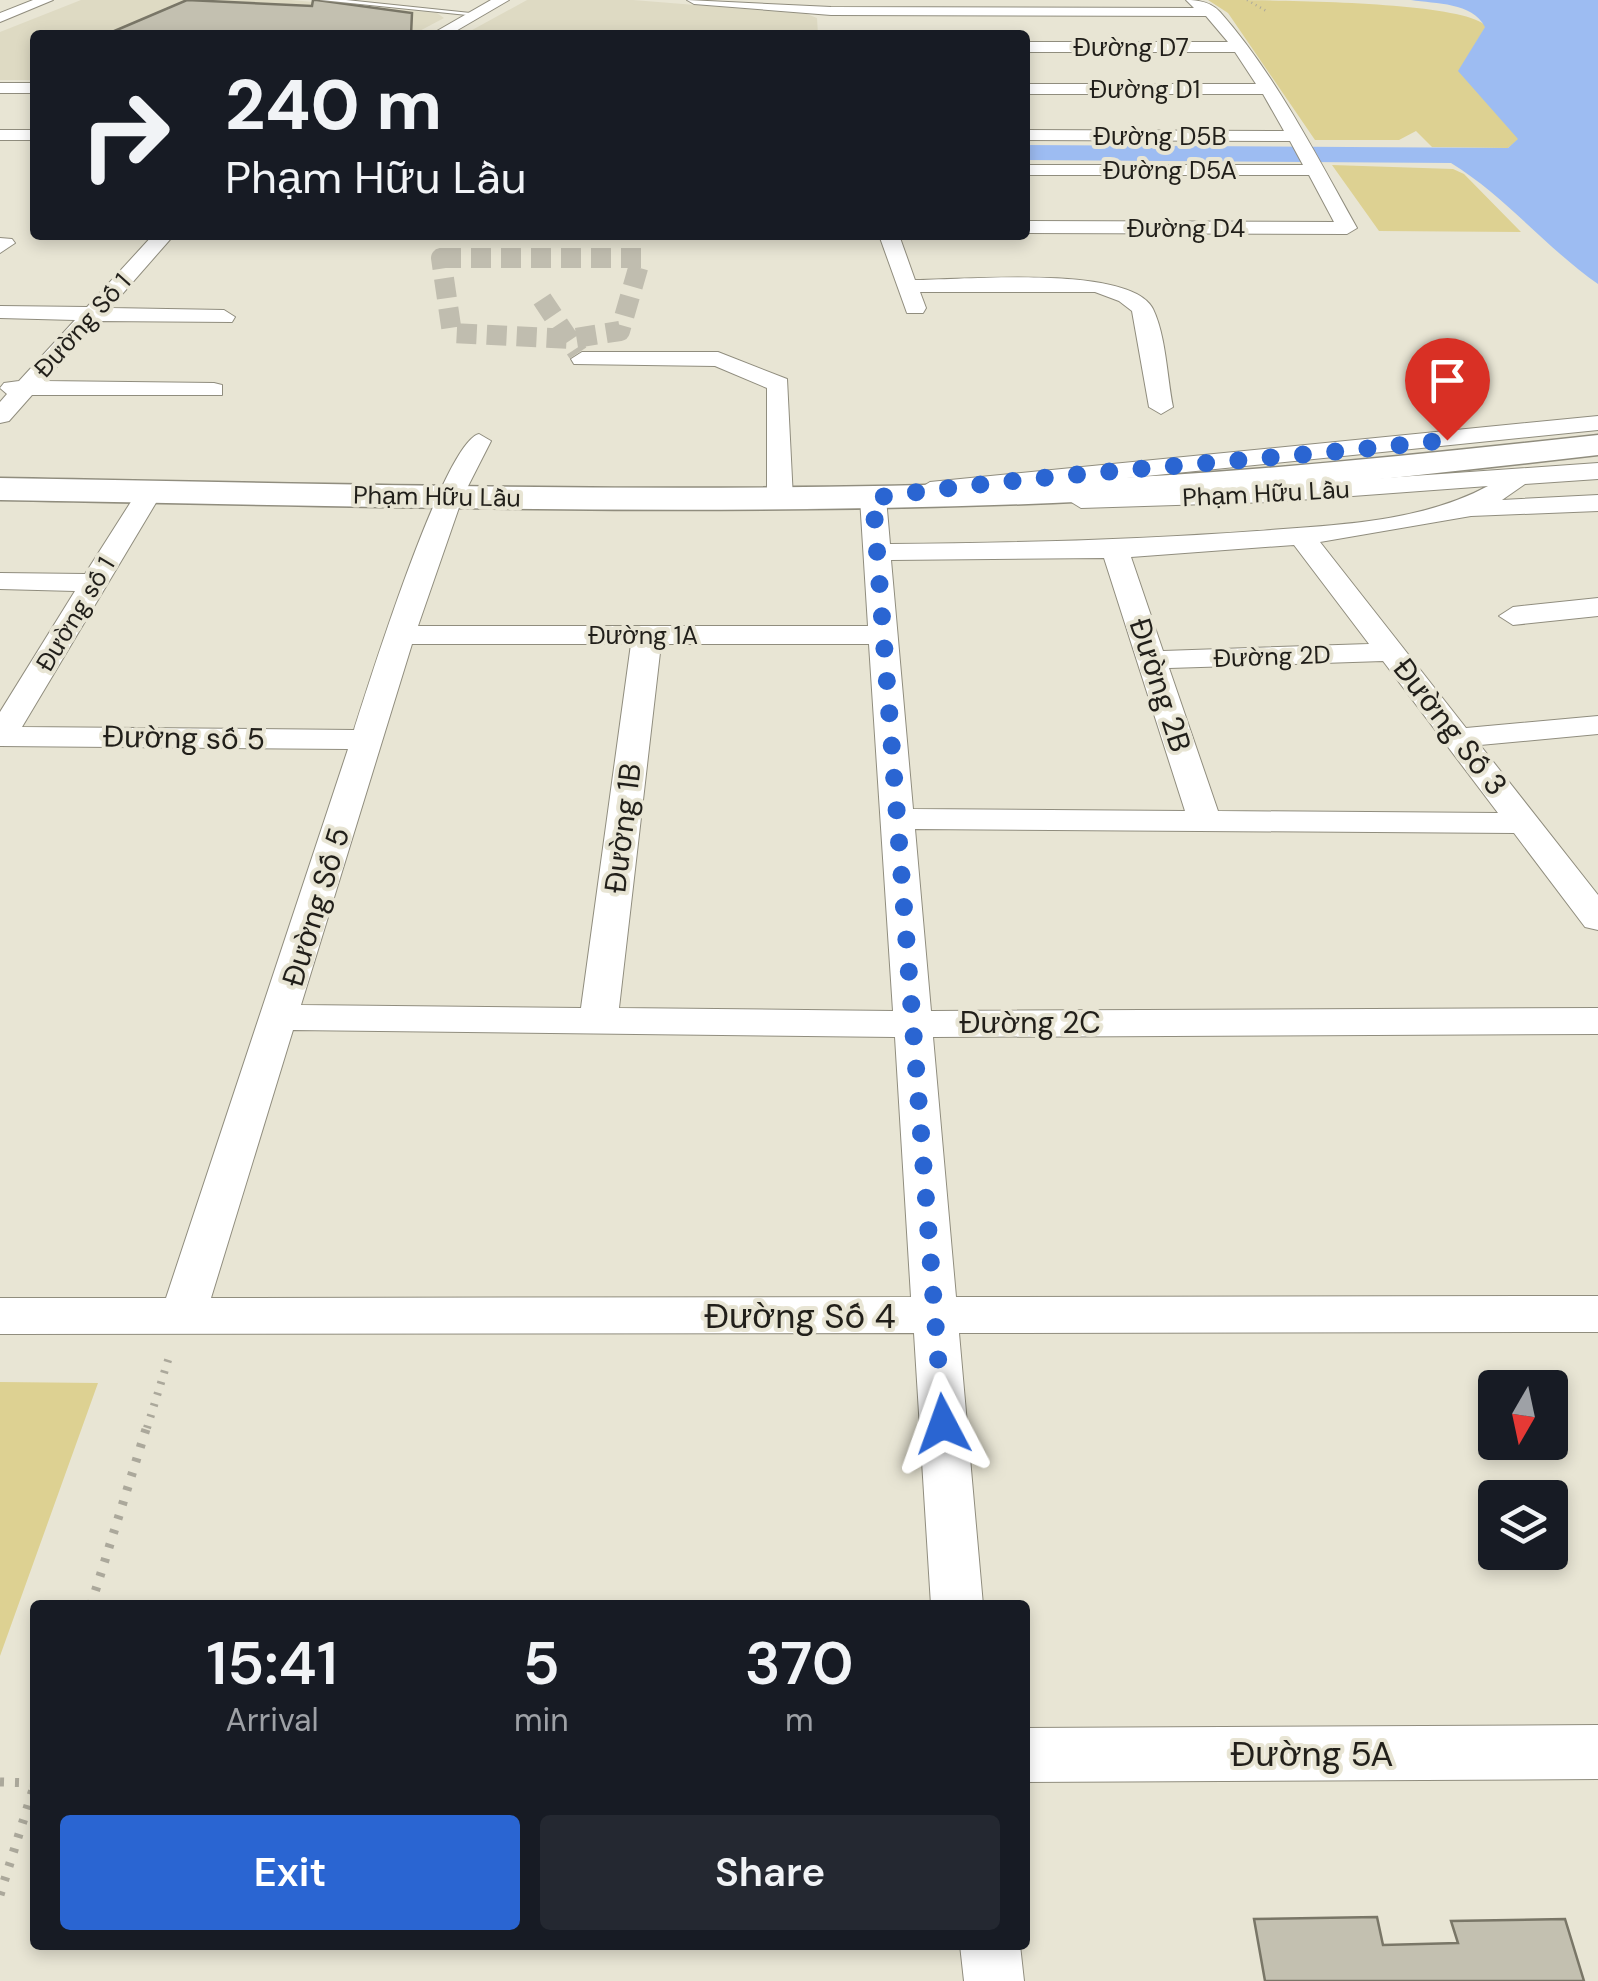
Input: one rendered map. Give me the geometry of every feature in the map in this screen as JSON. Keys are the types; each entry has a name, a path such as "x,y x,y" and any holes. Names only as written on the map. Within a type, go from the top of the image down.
{"main road":[{"name":"Phạm Hữu Lầu","path":"0,489 873,498 1097,490 1320,475 1598,445"}],"street":[{"path":"0,18 46,0"},
{"path":"447,30 502,0"},
{"path":"694,0 831,17 1213,12"},
{"path":"831,17 845,0"},
{"path":"1193,0 1213,12 1313,166"},
{"name":"Đường D7","path":"1030,47 1237,47"},
{"path":"0,88 30,88"},
{"name":"Đường D1","path":"1030,89 1264,89"},
{"path":"0,135 30,135"},
{"name":"Đường D5B","path":"1030,136 1296,139"},
{"name":"Đường D5A","path":"1030,170 1313,166"},
{"name":"Đường D4","path":"1030,227 1347,228 1313,166"},
{"name":"Đường Số 1","path":"0,416 159,240"},
{"path":"891,240 916,310"},
{"path":"907,286 1097,286 1127,296 1142,309 1161,407"},
{"path":"0,312 224,318"},
{"path":"582,359 718,359 779,384 780,499"},
{"path":"0,388 214,390"},
{"name":"Phạm Hữu Lầu","path":"873,498 1002,480 1306,456 1598,423"},
{"name":"Đường Số 5","path":"182,1318 400,634 450,496 478,441"},
{"name":"Phạm Hữu Lầu","path":"873,498 972,502 1171,498 1598,471"},
{"path":"1463,510 1526,476"},
{"name":"Đường số 1","path":"0,737 150,491"},
{"path":"873,498 957,1600"},
{"path":"878,552 1115,550 1375,528 1463,510 1598,503"},
{"name":"Đường Số 3","path":"1301,536 1598,919"},
{"name":"Đường 2B","path":"1115,550 1204,821"},
{"path":"0,580 95,582"},
{"path":"1513,616 1598,608"},
{"name":"Đường 1A","path":"400,634 885,635"},
{"name":"Đường 1B","path":"598,1021 647,635"},
{"name":"Đường 2D","path":"1152,660 1392,652"},
{"path":"1458,738 1598,725"},
{"name":"Đường số 5","path":"0,737 368,740"},
{"path":"898,819 1524,823"},
{"name":"Đường 2C","path":"281,1017 913,1024 1598,1021"},
{"name":"Đường Số 4","path":"0,1316 1598,1314"},
{"name":"Đường 5A","path":"1030,1755 1598,1752"},
{"path":"991,1950 994,1981"}],"lane":[{"path":"324,0 477,14"}],"path":[{"path":"1247,0 1268,12"},
{"path":"93,1600 182,1318"},
{"path":"0,1782 30,1783"},
{"path":"0,1895 30,1799"}],"shaded area":[{"path":"81,0 291,0 437,13 444,18 421,30 30,30 30,80 0,80 0,32"},
{"path":"527,0 633,0 807,14 817,18 818,30 472,30"},
{"path":"1208,0 1357,3 1470,17 1486,26 1459,71 1519,139 1508,148 1432,147 1416,131 1399,140 1315,140 1228,13"},
{"path":"1332,165 1453,169 1464,174 1521,232 1379,231"},
{"path":"0,1382 98,1383 0,1656"}],"water":[{"path":"1411,0 1598,0 1598,284 1451,163 1030,160 1030,145 1508,148 1518,139 1458,71 1485,27 1471,13"}],"building":[{"path":"187,0 312,6 313,0 317,0 412,13 411,30 117,30"},
{"path":"1377,1917 1383,1945 1458,1943 1451,1921 1565,1919 1584,1981 1265,1981 1254,1919"}],"tunnel":[{"path":"441,258 641,258 620,331 569,339 452,333 441,258"},
{"path":"542,299 569,339"},
{"path":"569,339 578,353"}],"route":[{"path":"943,1424 873,498 1002,480 1200,466 1447,440"}]}
